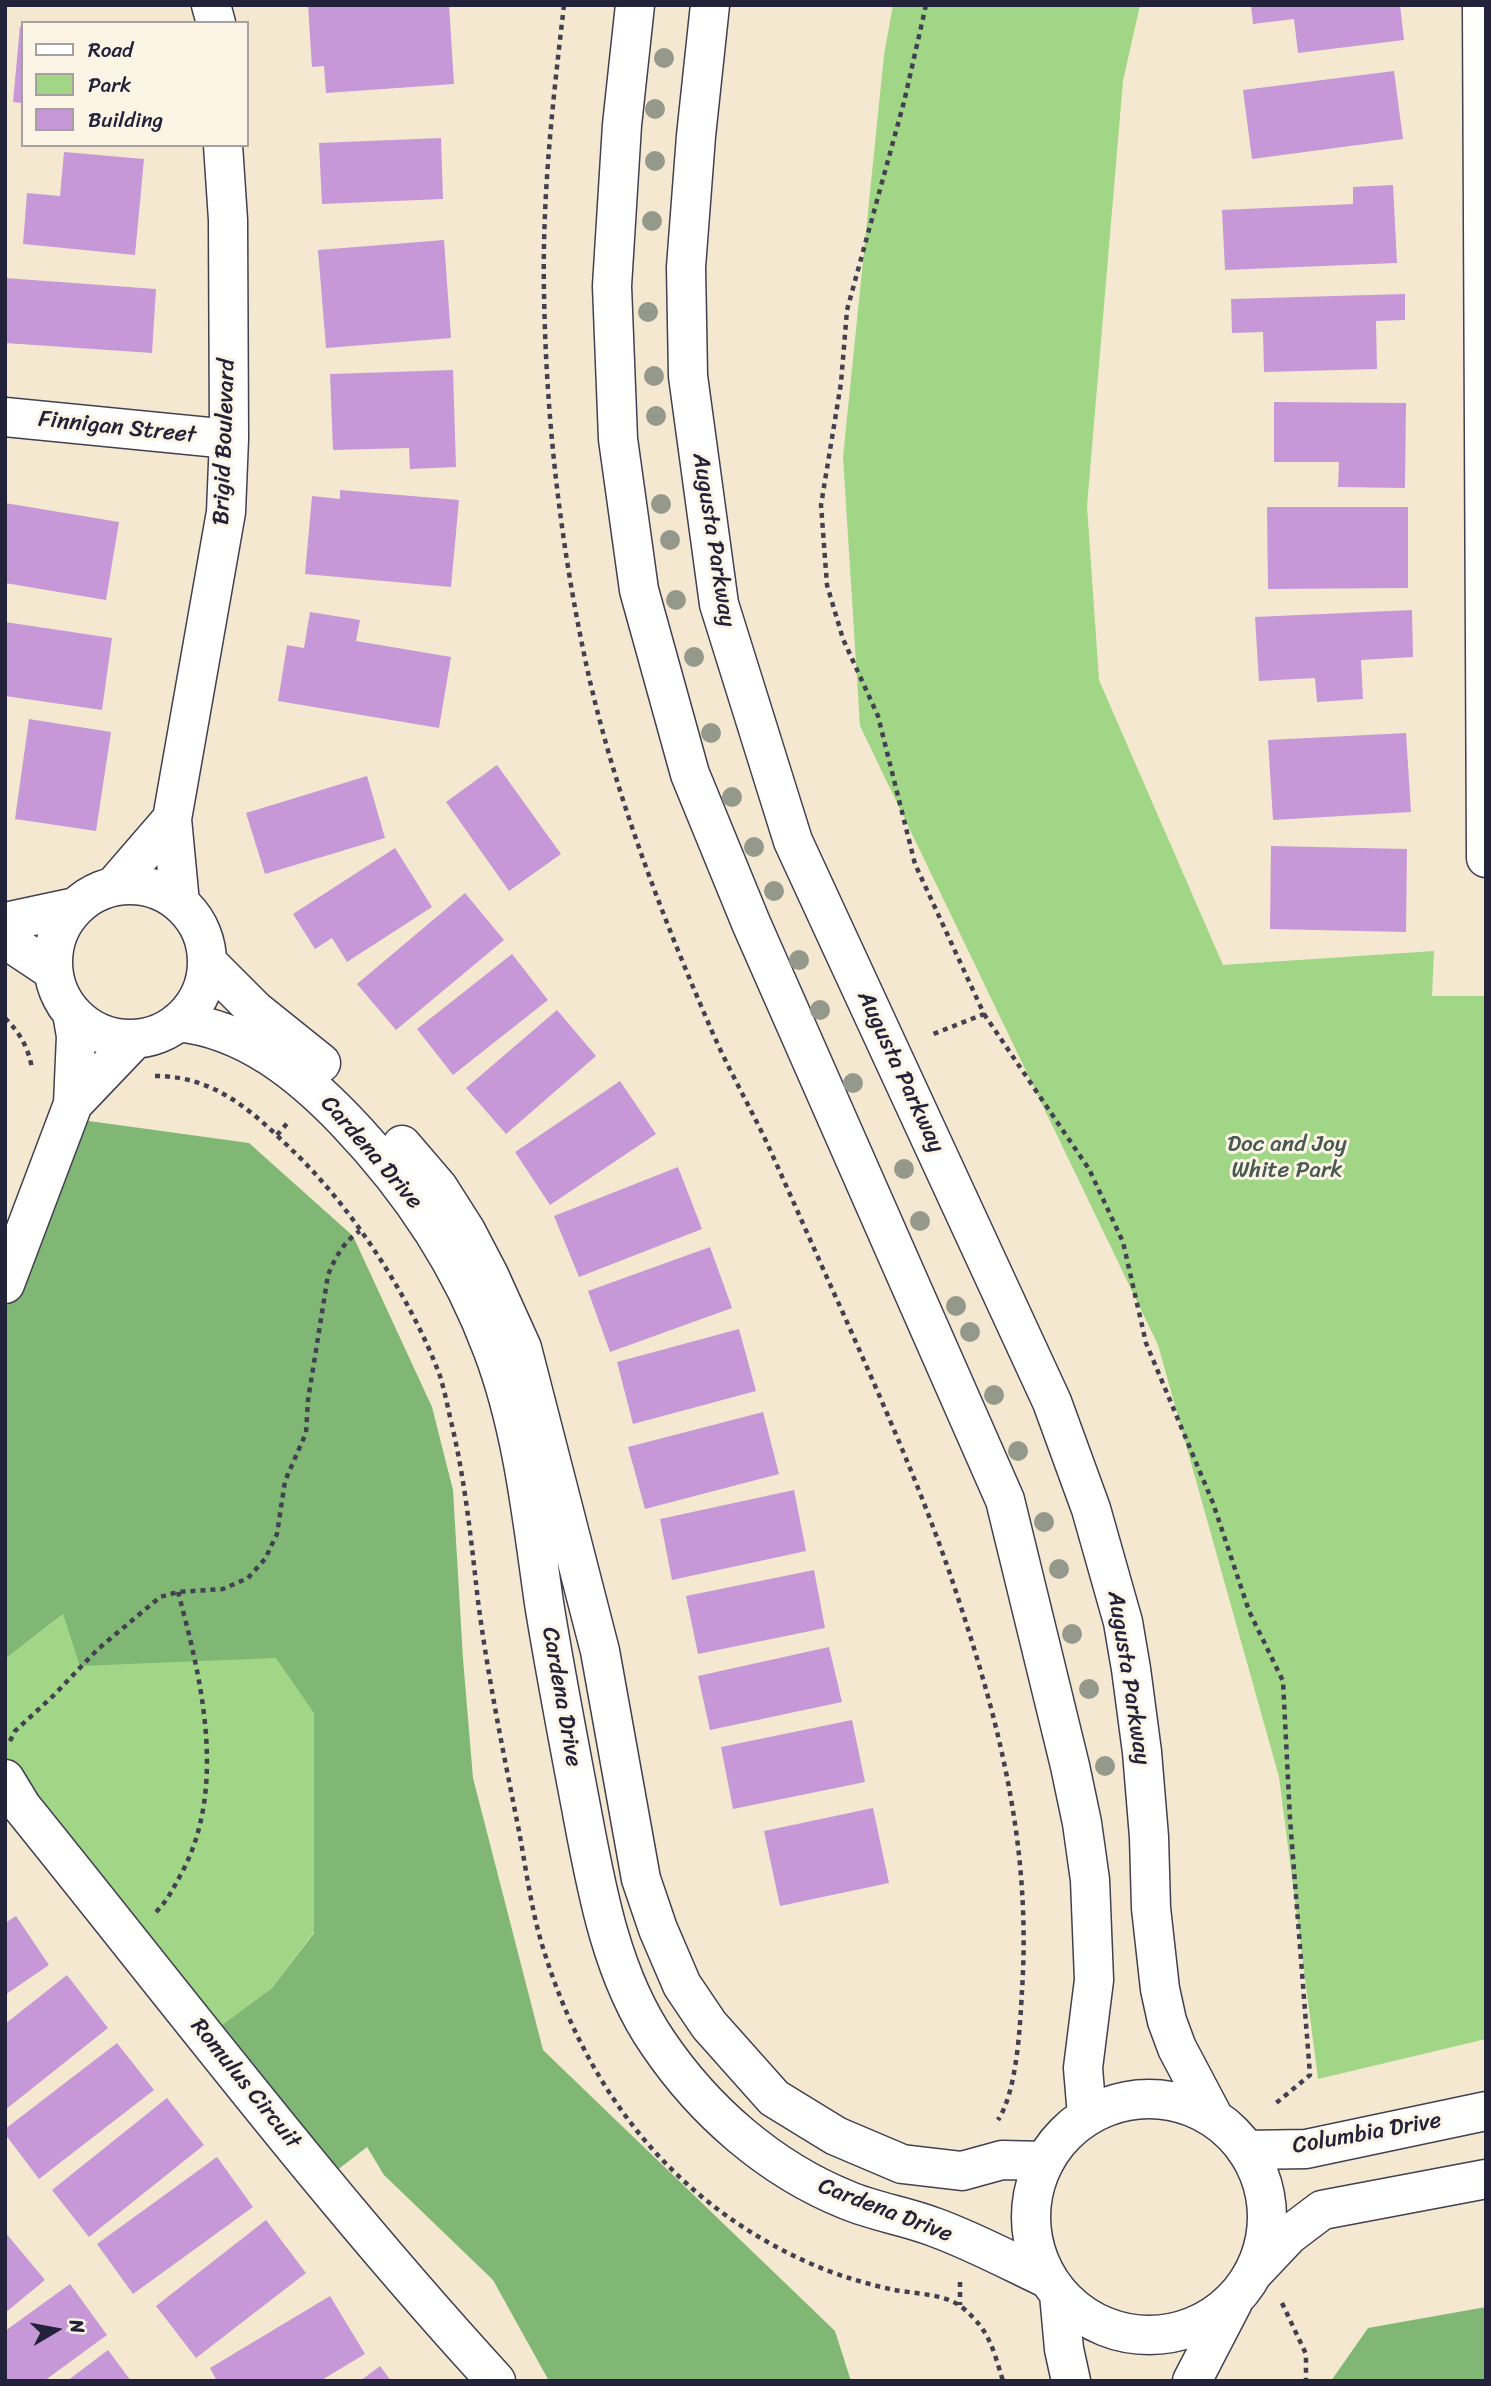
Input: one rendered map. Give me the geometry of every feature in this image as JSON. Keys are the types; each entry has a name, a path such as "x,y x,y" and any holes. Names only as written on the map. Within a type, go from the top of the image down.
{"street":[{"path":"635,5 622,125 612,286 618,439 639,590 690,774 751,923 1005,1500 1070,1766 1090,1880 1094,1980 1083,2068 1087,2116"},
{"name":"Augusta Parkway","path":"710,5 686,267 688,376 719,604 793,841 1052,1402 1091,1509 1123,1622 1131,1669 1146,1801 1151,1908 1160,1990 1177,2048 1214,2118"},
{"path":"1482,5 1486,858"},
{"name":"Brigid Boulevard","path":"180,903 172,819 226,512 229,439 228,220 223,147"},
{"name":"Finnigan Street","path":"5,417 229,439"},
{"path":"115,885 172,819"},
{"path":"139,884 161,891 180,903 195,919 204,940 207,962 200,995 178,1023 158,1034 135,1039 111,1037 90,1028 72,1013 59,994 53,971 53,948 61,926 75,907 93,893 115,885 139,884"},
{"path":"5,922 75,907"},
{"path":"5,939 53,971"},
{"name":"Cardena Drive","path":"207,962 255,1010 334,1073 386,1125 438,1187 466,1231 489,1275 522,1348 600,1651 641,1879 657,1929 682,1984 709,2025 774,2098 836,2136 902,2164 962,2171 1002,2160 1045,2161"},
{"path":"5,1284 73,1104 76,1036 72,1013"},
{"name":"Cardena Drive","path":"178,1023 225,1033 263,1051 317,1090 393,1173 422,1212 456,1268 476,1309 494,1353 517,1435 558,1688 592,1867 629,1992 656,2041 712,2108 771,2160 848,2201 934,2227 1053,2286"},
{"path":"73,1104 135,1039"},
{"name":"Romulus Circuit","path":"5,1779 22,1807 414,2291 496,2381"},
{"path":"1071,2381 1053,2286 1033,2241 1032,2200 1045,2161 1063,2136 1087,2116 1117,2102 1150,2099 1183,2104 1214,2118 1232,2133 1246,2150 1260,2179 1267,2210 1265,2241 1192,2381"},
{"name":"Columbia Drive","path":"1246,2150 1306,2149 1486,2110"},
{"path":"1053,2286 1090,2320 1128,2334 1168,2335 1204,2322 1244,2285 1289,2235 1322,2210 1486,2179"}],"path":[{"path":"564,5 550,131 544,290 551,436 566,552 590,679 628,815 709,1025 776,1164 900,1443 939,1538 1003,1750 1021,1851 1026,1938 1021,2021 1008,2105 986,2139 964,2154 962,2171"},
{"path":"926,5 904,102 847,310 841,383 821,505 827,585 843,639 878,716 915,864 984,1014 1089,1170 1123,1242 1146,1343 1213,1503 1249,1611 1283,1681 1290,1819 1310,2075 1275,2104"},
{"path":"931,1035 984,1014"},
{"path":"5,1018 17,1030 28,1050 33,1073"},
{"path":"149,1077 197,1081 223,1092 261,1120 314,1171 360,1231 408,1307 440,1377 462,1463 489,1679 542,1945 562,2004 586,2057 615,2103 654,2153 722,2214 768,2242 845,2277 892,2290 933,2296 960,2305 987,2334 1003,2381"},
{"path":"5,1750 15,1731 98,1649 160,1597 178,1592 223,1589 248,1578 265,1559 277,1534 285,1480 306,1433 308,1400 328,1275 335,1258 360,1231"},
{"path":"129,1939 165,1903 185,1866 200,1827 206,1771 205,1725 198,1675 178,1592"},
{"path":"960,2238 960,2305"},
{"path":"1282,2303 1306,2354 1306,2381"}],"green space":[{"name":"Doc and Joy White Park","path":"893,5 1140,5 1123,81 1087,506 1099,680 1223,965 1434,951 1432,996 1486,996 1486,2039 1318,2079 1279,1777 1158,1345 860,726 843,457 884,55"},
{"path":"67,1118 249,1143 353,1236 432,1407 453,1490 473,1778 543,2050 835,2331 851,2381 549,2381 493,2280 384,2175 367,2147 323,2181 207,2036 272,1988 314,1933 314,1713 276,1658 80,1666 63,1614 5,1659 5,1284"},
{"path":"388,1489 374,1852 272,1988 207,2036 5,1764 5,1659 155,1543"},
{"path":"1486,2307 1486,2381 1331,2381 1368,2328"}],"building":[{"path":"308,5 449,5 454,84 326,93 324,66 312,67"},
{"path":"1251,5 1400,5 1404,40 1298,53 1294,19 1253,24"},
{"path":"20,26 21,103 13,102"},
{"path":"1394,71 1403,139 1252,159 1243,90"},
{"path":"441,138 443,199 322,204 319,143"},
{"path":"64,152 144,159 135,255 23,244 27,193 60,196"},
{"path":"1393,185 1397,263 1225,270 1222,210 1353,204 1353,187"},
{"path":"444,240 451,338 326,348 318,250"},
{"path":"5,278 156,289 152,353 5,343"},
{"path":"1405,294 1405,320 1376,321 1377,369 1264,372 1263,332 1232,333 1231,299"},
{"path":"453,370 456,467 410,469 409,448 333,450 330,374"},
{"path":"1274,402 1406,403 1405,488 1338,487 1339,462 1274,462"},
{"path":"340,490 459,500 451,587 305,574 312,496 340,499"},
{"path":"5,503 119,522 106,600 5,583"},
{"path":"1267,507 1408,507 1408,588 1268,589"},
{"path":"1412,610 1413,657 1361,660 1363,699 1317,702 1315,678 1259,681 1255,617"},
{"path":"310,612 360,620 356,641 451,657 439,728 278,701 287,645 304,648"},
{"path":"5,622 112,638 102,710 5,696"},
{"path":"29,719 111,732 96,831 15,819"},
{"path":"1406,733 1411,812 1273,820 1268,740"},
{"path":"497,765 561,854 509,891 446,802"},
{"path":"367,776 385,838 265,874 246,813"},
{"path":"1271,846 1407,849 1406,932 1270,929"},
{"path":"395,848 432,907 347,962 332,938 315,949 293,914"},
{"path":"465,893 504,940 396,1030 357,984"},
{"path":"512,954 548,1000 453,1075 417,1029"},
{"path":"557,1010 596,1056 506,1134 466,1088"},
{"path":"620,1081 656,1134 550,1205 515,1152"},
{"path":"678,1167 702,1229 579,1277 554,1216"},
{"path":"710,1247 732,1308 610,1352 588,1291"},
{"path":"739,1329 756,1391 633,1424 617,1362"},
{"path":"763,1412 779,1474 645,1509 628,1447"},
{"path":"794,1490 806,1551 672,1580 660,1519"},
{"path":"814,1570 825,1628 698,1654 686,1596"},
{"path":"829,1647 842,1702 710,1730 698,1676"},
{"path":"852,1720 865,1782 733,1809 721,1747"},
{"path":"873,1808 889,1883 780,1906 764,1831"},
{"path":"16,1916 49,1965 5,1995 5,1923"},
{"path":"67,1975 108,2028 5,2110 5,2024"},
{"path":"117,2043 154,2090 39,2179 5,2134 5,2129"},
{"path":"167,2098 204,2145 89,2237 52,2190"},
{"path":"217,2157 253,2207 133,2294 97,2244"},
{"path":"266,2220 306,2273 196,2358 156,2306"},
{"path":"5,2232 45,2280 5,2313"},
{"path":"70,2284 107,2335 44,2381 5,2381 5,2331"},
{"path":"330,2296 365,2354 320,2381 217,2381 210,2368"},
{"path":"108,2350 131,2381 67,2381"},
{"path":"380,2366 391,2381 360,2381"}]}
